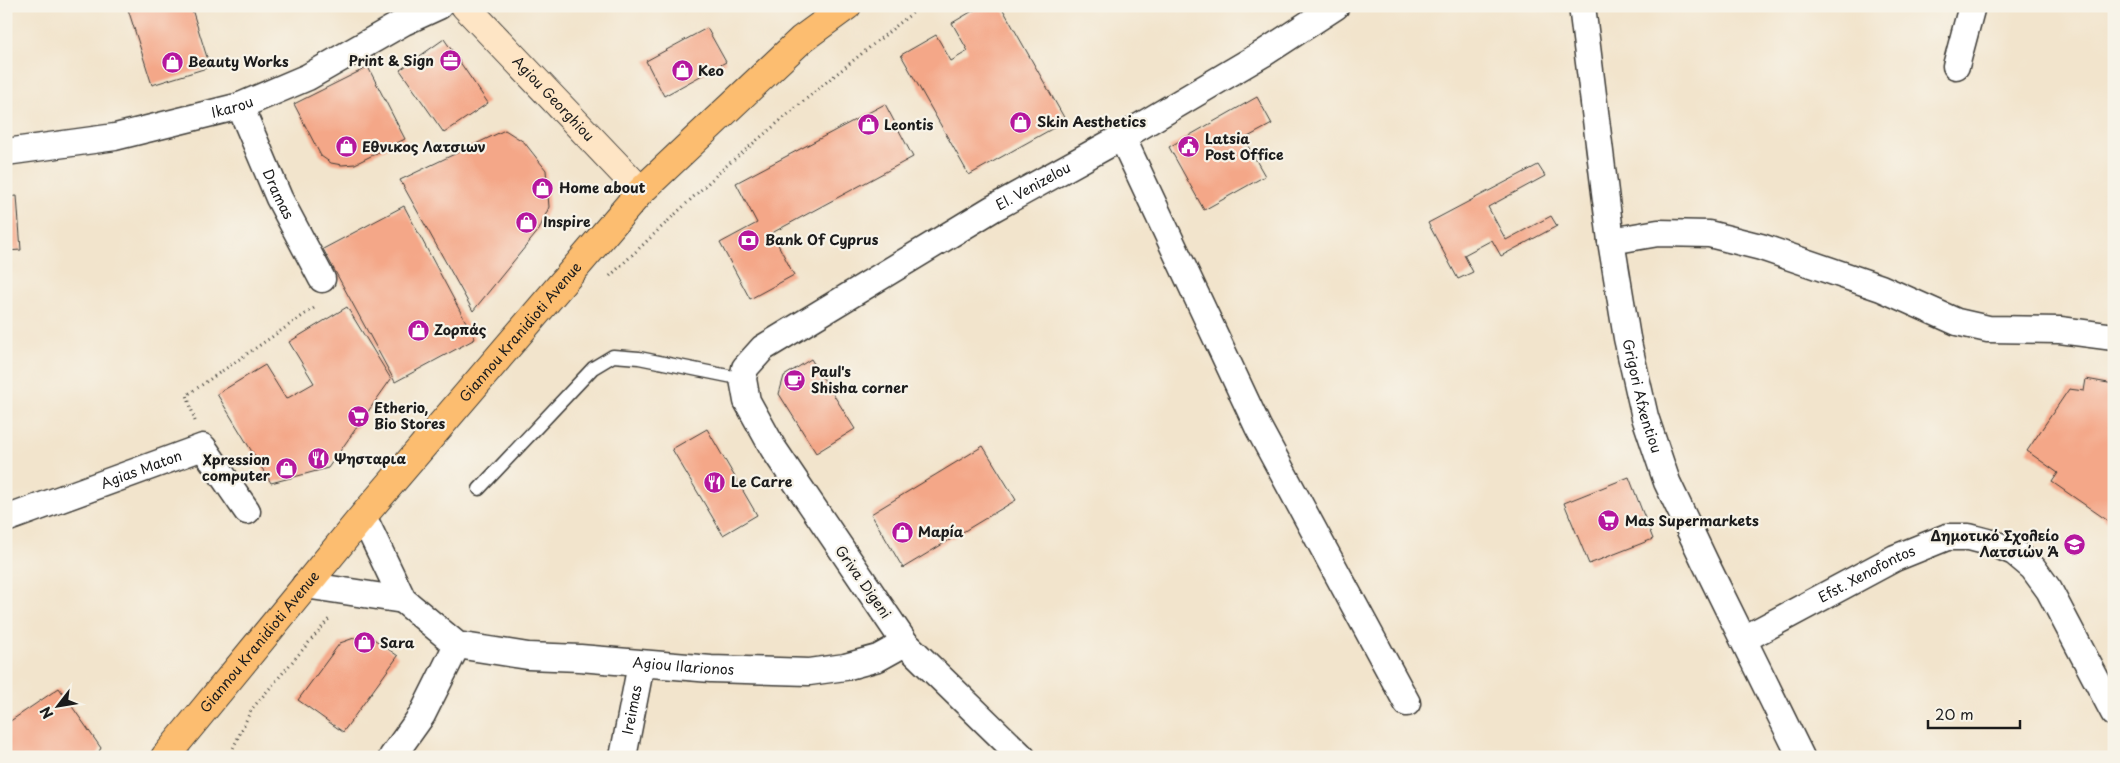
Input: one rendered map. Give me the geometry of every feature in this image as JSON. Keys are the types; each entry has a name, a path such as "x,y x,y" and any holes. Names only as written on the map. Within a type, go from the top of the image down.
{"main road":[{"name":"Agiou Georghiou","path":"466,6 641,191"},
{"name":"Giannou Kranidioti Avenue","path":"165,757 363,516 641,191 802,39 847,6"}],"street":[{"name":"Ikarou","path":"6,152 115,136 240,106 308,77 404,22 439,6"},
{"name":"El. Venizelou","path":"743,379 745,368 763,348 992,208 1122,137 1264,53 1336,6"},
{"name":"Grigori Afxentiou","path":"1582,6 1611,241 1627,338 1645,418 1667,482 1801,757"},
{"path":"1956,66 1972,6"},
{"name":"Dramas","path":"240,106 280,198 322,279"},
{"path":"1122,137 1258,427 1407,703"},
{"path":"1611,241 1672,232 1708,234 1761,247 1881,288 1957,322 1988,329 2060,330 2114,337"},
{"name":"Griva Digeni","path":"743,379 748,401 773,448 905,643 1022,757"},
{"path":"203,448 247,511"},
{"name":"Agias Maton","path":"6,519 21,516 203,448"},
{"path":"363,516 403,600 457,646 422,714 392,757"},
{"name":"Efst. Xenofontos","path":"1744,639 1895,558 1947,537 1969,537 1992,543 2014,552 2033,568 2049,590 2114,713"},
{"path":"305,585 403,600"},
{"name":"Agiou Ilarionos","path":"457,646 528,656 580,658 747,671 809,672 845,668 878,658 905,643"},
{"name":"Ireimas","path":"623,757 640,664"}],"lane":[{"path":"478,488 592,368 613,356 639,358 743,379"}],"path":[{"path":"604,282 725,167 921,6"},
{"path":"203,448 188,395 316,308 322,279"},
{"path":"229,757 251,710 351,592"}],"building":[{"path":"127,6 191,6 210,67 152,85"},
{"path":"981,6 1001,6 1066,121 969,175 901,55 936,35 951,61 968,51 952,23"},
{"path":"707,28 726,62 664,96 646,61"},
{"path":"444,39 488,103 444,133 400,70"},
{"path":"368,67 405,139 355,164 342,165 331,163 321,156 294,104"},
{"path":"1257,97 1272,124 1244,139 1265,176 1204,210 1169,147"},
{"path":"885,104 913,157 772,233 794,275 750,299 720,243 757,223 736,183"},
{"path":"505,130 524,142 546,170 549,207 539,230 473,311 400,180"},
{"path":"1538,165 1545,176 1488,207 1506,240 1551,216 1557,226 1501,256 1492,240 1464,255 1473,272 1458,279 1428,223"},
{"path":"17,196 21,250 6,251 6,197"},
{"path":"404,206 475,339 395,382 323,249"},
{"path":"347,307 391,379 328,468 271,483 217,394 265,365 286,399 314,383 289,342"},
{"path":"811,359 855,429 816,453 779,394 784,376"},
{"path":"2086,379 2114,384 2114,525 2052,482 2058,473 2027,451 2069,389 2084,391"},
{"name":"Le Carre","path":"707,429 757,515 723,535 672,449"},
{"path":"983,446 1016,500 903,568 871,514"},
{"name":"Mas Supermarkets","path":"1629,477 1653,539 1589,564 1564,503"},
{"path":"371,637 398,656 343,732 298,700 340,643 354,638"},
{"path":"59,688 101,748 96,757 10,757 6,751 6,724"}],"place":[{"name":"Print & Sign","path":"450,61"},
{"name":"Beauty Works","path":"172,62"},
{"name":"Keo","path":"682,71"},
{"name":"Skin Aesthetics","path":"1021,122"},
{"name":"Leontis","path":"868,125"},
{"name":"Εθνικος Λατσιων","path":"346,147"},
{"name":"Latsia Post Office","path":"1189,147"},
{"name":"Home about","path":"543,188"},
{"name":"Inspire","path":"527,222"},
{"name":"Bank Of Cyprus","path":"749,240"},
{"name":"Ζορπάς","path":"418,330"},
{"name":"Paul's Shisha corner","path":"795,380"},
{"name":"Etherio, Bio Stores","path":"358,416"},
{"name":"Ψησταρια","path":"318,459"},
{"name":"Xpression computer","path":"286,468"},
{"name":"Le Carre","path":"715,482"},
{"name":"Mas Supermarkets","path":"1609,521"},
{"name":"Mapía","path":"902,532"},
{"name":"Δημοτικό Σχολείο Λατσιών Α΄","path":"2075,544"},
{"name":"Sara","path":"364,643"}]}
